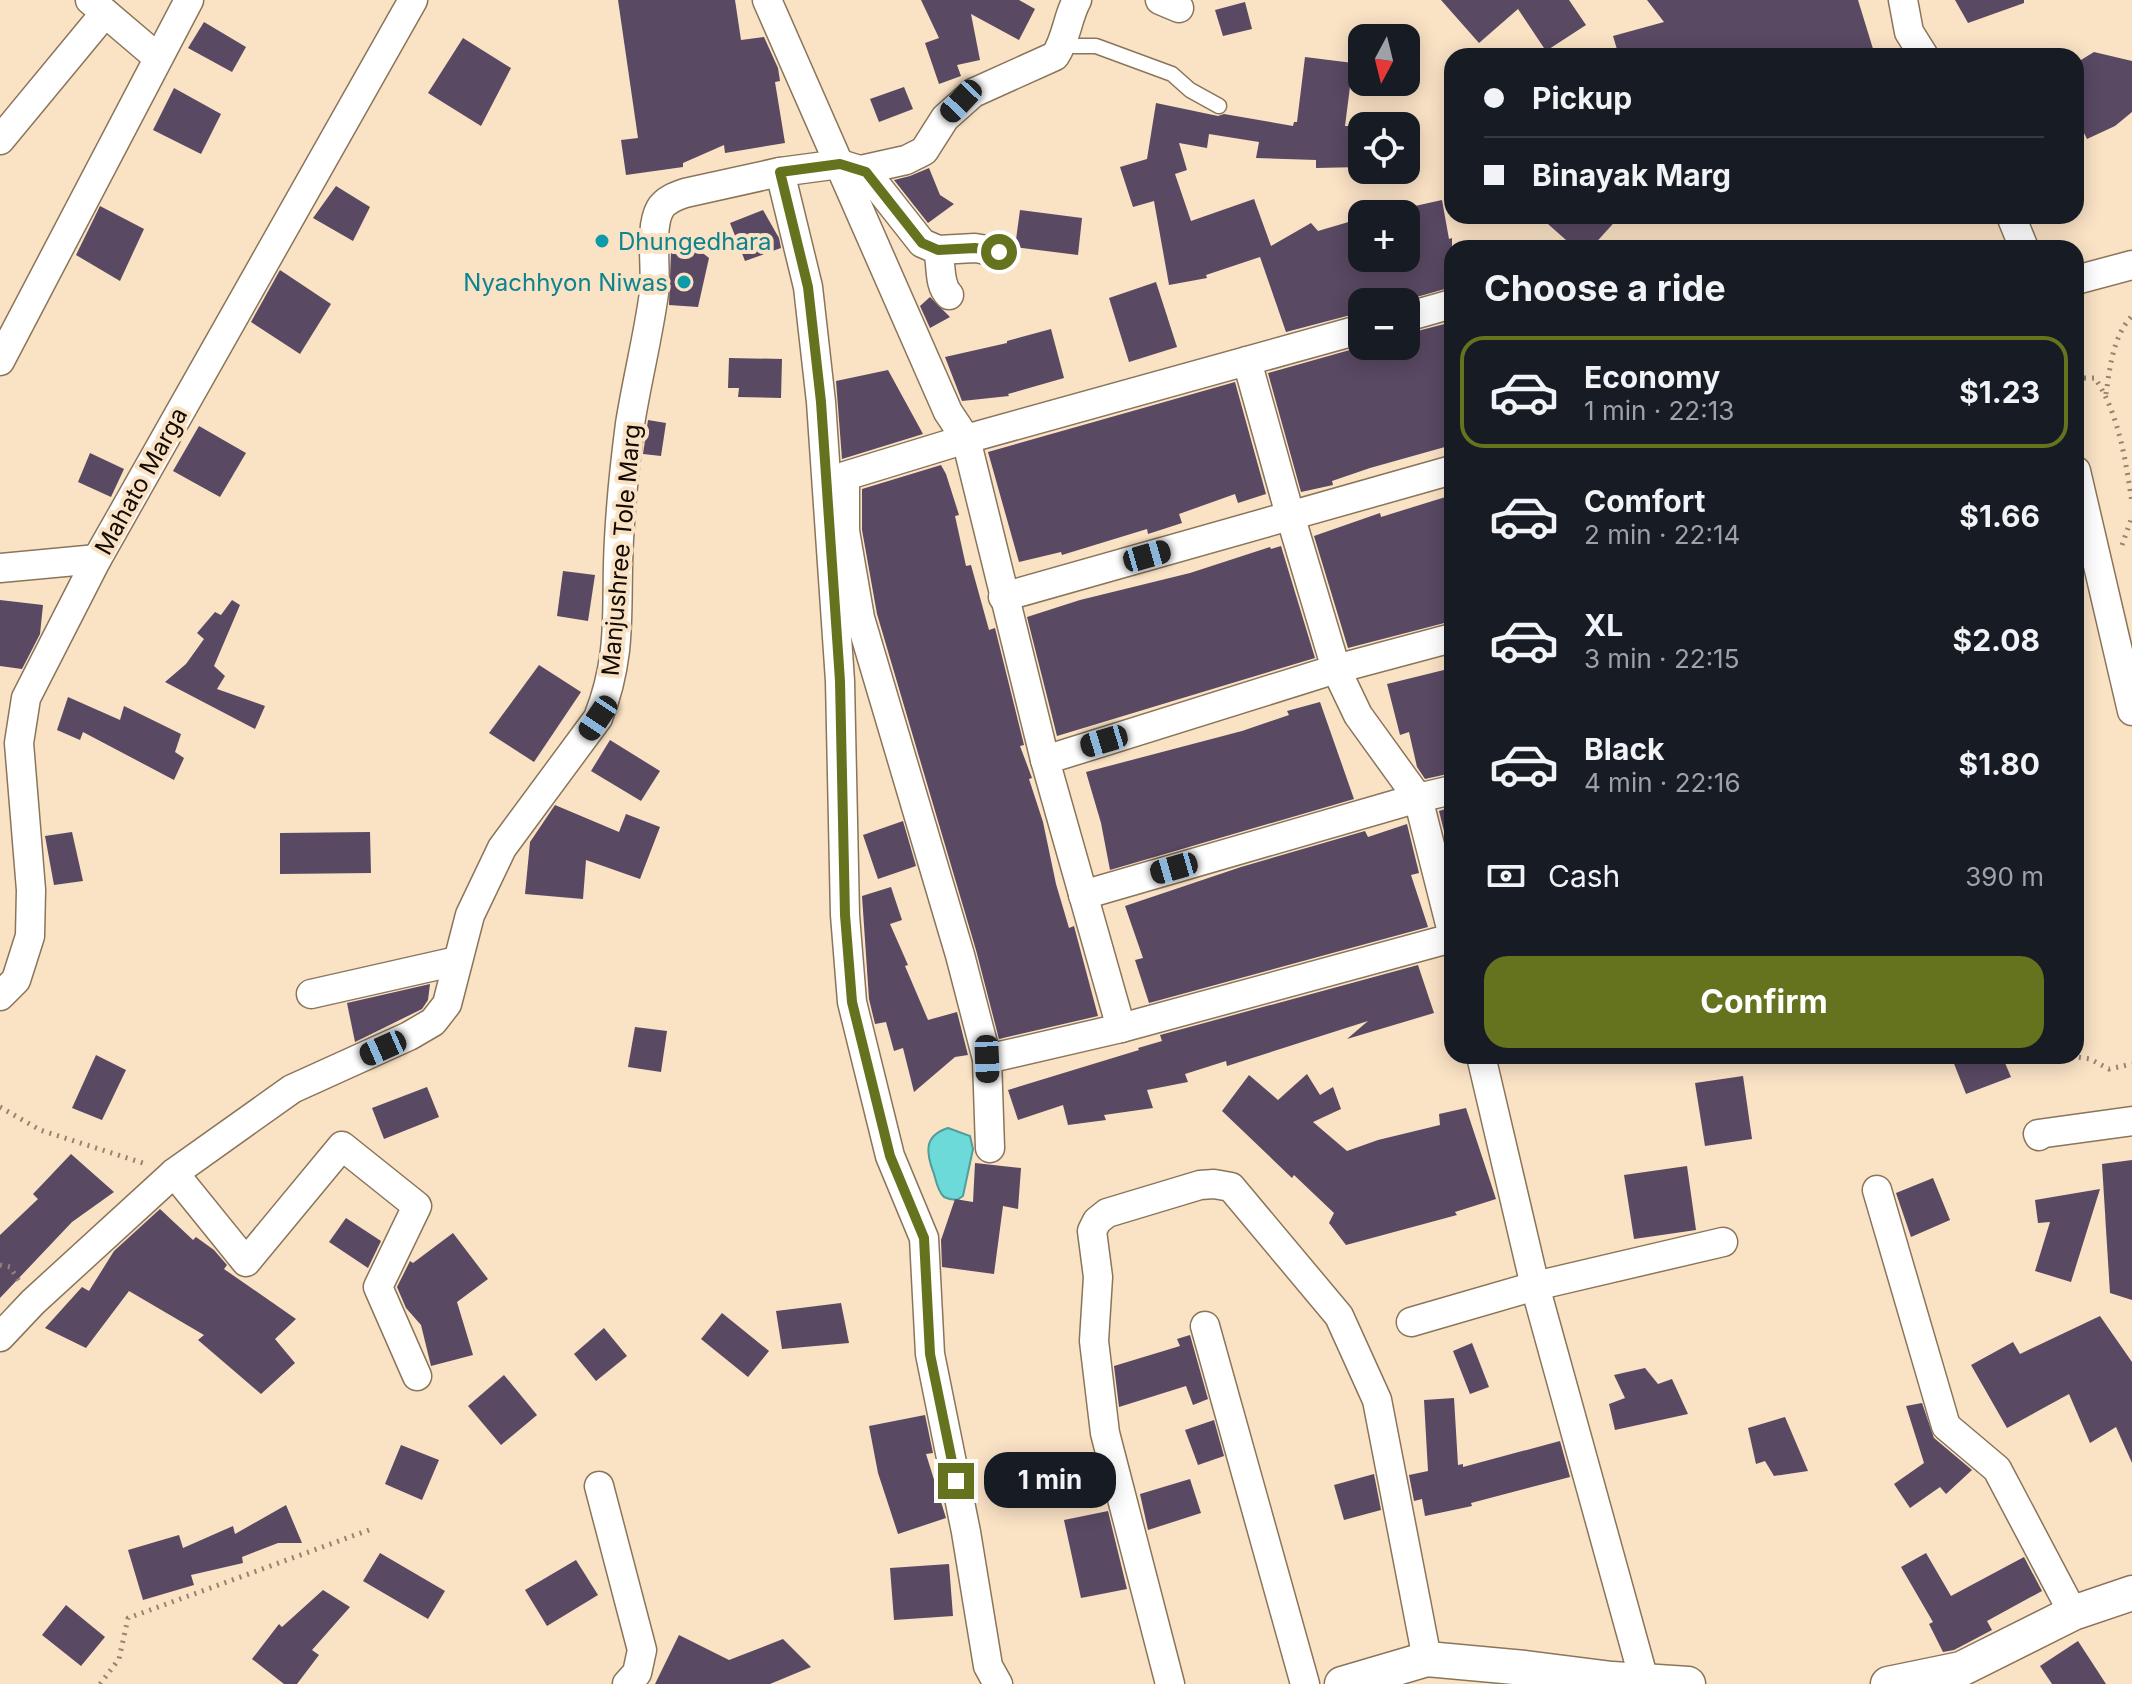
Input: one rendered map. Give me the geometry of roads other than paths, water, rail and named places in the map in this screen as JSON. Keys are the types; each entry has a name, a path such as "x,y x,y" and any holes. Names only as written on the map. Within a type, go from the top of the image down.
{"street":[{"path":"0,361 189,0"},
{"name":"Mahato Marga","path":"0,996 16,980 15,965 30,936 31,890 12,814 26,698 97,559 413,0"},
{"path":"767,0 850,167 882,264 948,412 966,439 1045,760 1121,1028"},
{"path":"1903,0 1909,32 1919,48"},
{"path":"1062,46 1068,4"},
{"path":"0,140 97,6 157,57"},
{"name":"Manjushree Tole Marg","path":"0,1337 33,1302 174,1173 292,1089 409,1036 433,1022 447,1004 470,915 502,848 579,746 598,718 607,694 619,628 619,539 629,438 649,328 655,284 656,221 661,206 675,196 780,172 906,160 924,151 945,118 961,101 1055,56 1062,46"},
{"path":"850,167 866,172 922,243 938,250 975,248 999,252"},
{"path":"780,172 808,287 821,402 840,681 845,915 852,1002 890,1156 924,1238 930,1354 966,1532 988,1666 998,1684"},
{"path":"938,250 943,289 949,295"},
{"path":"2084,278 2132,265"},
{"path":"1420,313 1444,306"},
{"path":"990,1148 987,1059 960,955 869,654 845,531 845,476 966,439 1348,333"},
{"path":"1247,361 1336,669 1358,715 1418,798 1444,900"},
{"path":"1003,597 1444,472"},
{"path":"2084,507 2132,711"},
{"path":"0,568 97,559"},
{"path":"1045,760 1336,669 1444,640"},
{"path":"1083,895 1444,792"},
{"path":"987,1059 1121,1028 1444,940"},
{"path":"311,994 457,961"},
{"path":"1483,1064 1622,1681"},
{"path":"2039,1136 2132,1121"},
{"path":"174,1173 246,1262 342,1146 417,1206 378,1287 417,1376"},
{"path":"1170,1684 1105,1433 1094,1341 1098,1277 1092,1231 1097,1221 1107,1213 1200,1185 1231,1187 1339,1316 1377,1400 1427,1659"},
{"path":"1877,1190 1946,1426 1997,1469 2073,1613"},
{"path":"1411,1322 1535,1286 1723,1242"},
{"path":"1205,1326 1305,1684"},
{"path":"599,1486 642,1650 637,1673 627,1684"},
{"path":"1888,1684 1961,1669 2073,1613 2132,1593"},
{"path":"1342,1684 1427,1659 1488,1663 1622,1681 1688,1684"}],"lane":[{"path":"1062,46 1096,46 1172,74 1190,90 1219,106"}],"water":[{"path":"948,1128 970,1136 973,1149 963,1196 957,1200 946,1198 940,1192 928,1152 934,1136"}],"place":[{"name":"Dhungedhara","path":"602,241"},
{"name":"Nyachhyon Niwas","path":"684,282"}]}
